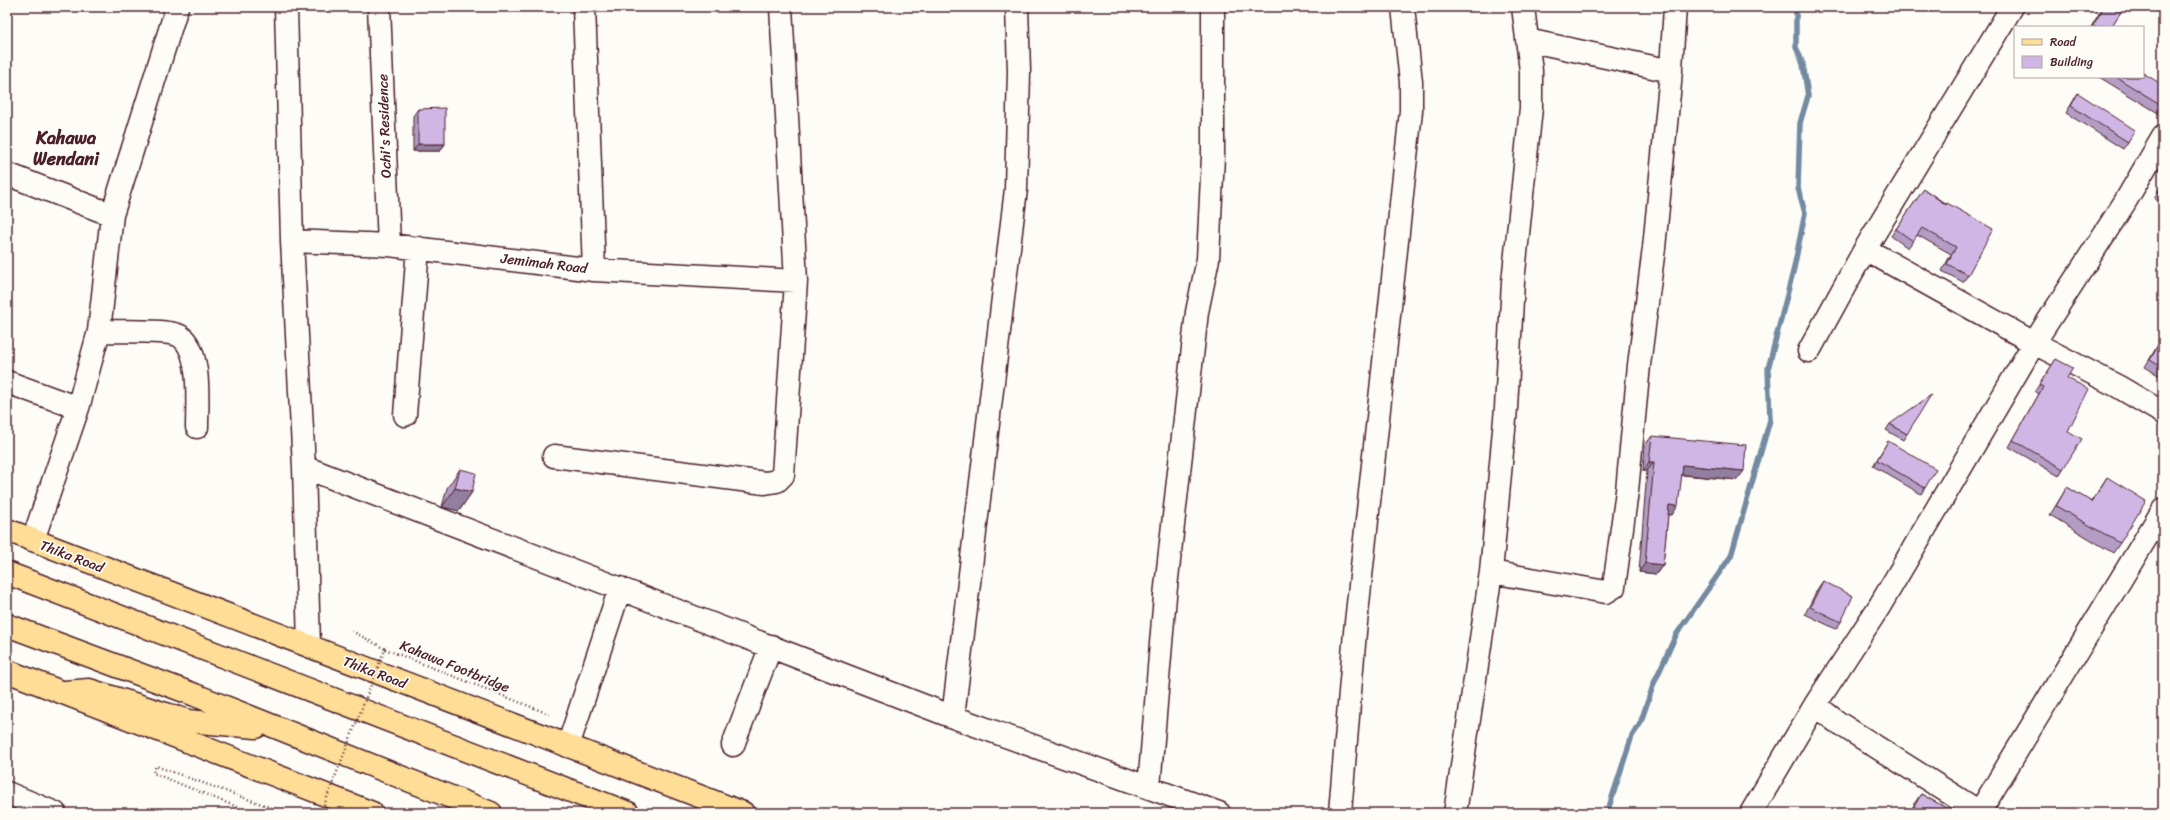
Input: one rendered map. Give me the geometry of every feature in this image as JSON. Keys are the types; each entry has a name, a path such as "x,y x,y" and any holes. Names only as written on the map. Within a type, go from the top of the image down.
{"main road":[{"name":"Thika Road","path":"7,530 743,813"},
{"path":"7,573 628,813"},
{"path":"7,624 281,729 491,813"},
{"path":"7,671 65,692 372,813"},
{"path":"65,692 89,690 188,720 281,729"}],"street":[{"path":"33,540 78,408 99,331 112,215 177,7"},
{"path":"286,7 292,241 304,467 309,646"},
{"name":"Ochi's Residence","path":"379,7 389,244"},
{"path":"584,7 594,270"},
{"path":"554,456 765,483 777,481 783,475 796,280 780,7"},
{"path":"953,717 1016,189 1019,71 1017,7"},
{"path":"1149,788 1166,588 1197,312 1208,259 1214,156 1213,7"},
{"path":"1340,813 1356,624 1411,111 1411,82 1403,7"},
{"path":"1455,813 1491,572 1506,408 1513,282 1531,108 1531,71 1523,7"},
{"path":"1491,572 1606,592 1614,587 1627,491 1671,71 1675,7"},
{"path":"1808,351 1865,249 2012,7"},
{"path":"1527,40 1671,71"},
{"path":"1751,813 1815,705 1879,607 2034,343 2125,202 2163,137"},
{"path":"7,174 112,215"},
{"name":"Jemimah Road","path":"292,241 389,244 594,270 796,280"},
{"path":"405,415 418,248"},
{"path":"1865,249 2034,343 2119,387 2163,413"},
{"path":"99,331 168,333 179,336 187,344 195,358 198,427"},
{"path":"7,382 78,408"},
{"path":"304,467 953,717 1219,813"},
{"path":"1815,705 1837,722 1980,813 2163,510"},
{"path":"568,746 620,588"},
{"path":"733,745 771,646"},
{"path":"7,793 55,813"}],"path":[{"path":"352,631 385,649"},
{"name":"Kahawa Footbridge","path":"320,813 385,649 549,714"},
{"path":"252,813 153,773 156,766 286,813"}],"building":[{"path":"2104,7 2124,7 2112,26 2093,26"},
{"path":"2144,74 2163,85 2163,106 2118,78 2144,78"},
{"path":"2078,93 2135,130 2128,142 2071,106"},
{"path":"445,108 445,144 418,144 418,109"},
{"path":"2163,185 2163,194 2159,192"},
{"path":"1924,189 1946,205 1947,203 1993,229 1968,275 1947,264 1956,247 1922,228 1913,241 1896,229"},
{"path":"2163,337 2163,368 2150,360"},
{"path":"2056,359 2073,368 2067,378 2089,389 2068,431 2082,439 2063,469 2013,440 2043,387 2039,385"},
{"path":"1931,395 1907,434 1890,424"},
{"path":"1652,436 1746,445 1744,471 1683,465 1678,506 1669,505 1663,565 1645,563 1654,462 1649,462"},
{"path":"1888,441 1936,469 1925,488 1877,460"},
{"path":"460,469 476,473 472,492 455,488"},
{"path":"2107,477 2146,501 2120,543 2056,506 2067,487 2092,502"},
{"path":"1823,581 1853,596 1841,622 1810,607"},
{"path":"1921,794 1955,813 1911,813"}],"waterway":[{"path":"1607,813 1632,736 1640,724 1654,683 1676,635 1731,556 1770,420 1768,369 1794,268 1805,213 1798,188 1800,123 1808,96 1803,64 1796,47 1796,7"}],"district":[{"name":"Kahawa Wendani","path":"66,148"}]}
